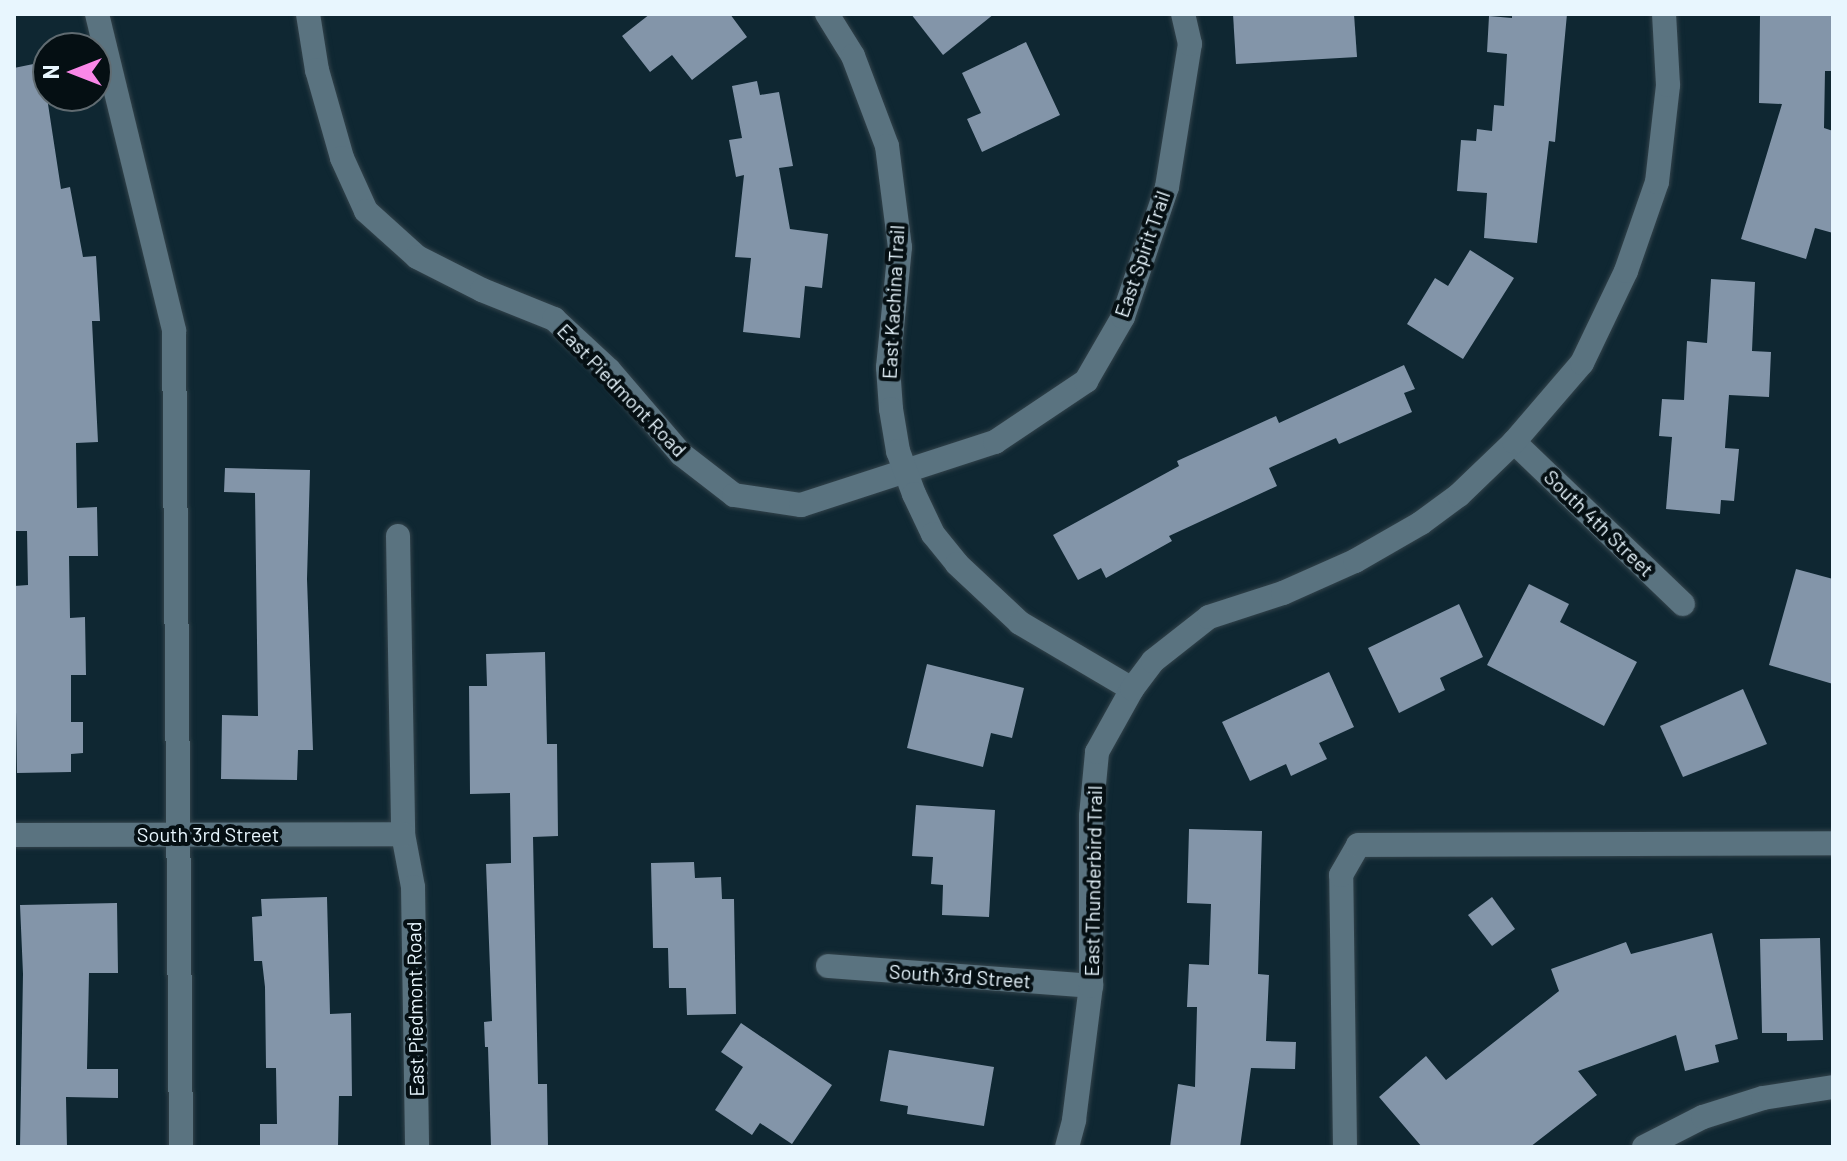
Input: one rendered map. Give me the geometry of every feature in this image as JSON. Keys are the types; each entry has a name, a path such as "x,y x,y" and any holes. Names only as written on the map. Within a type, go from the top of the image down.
{"street":[{"path":"97,14 174,331 181,1147"},
{"name":"East Piedmont Road","path":"308,14 317,70 342,158 366,211 417,257 482,290 554,319 609,370 681,454 734,495 801,505 905,470"},
{"name":"East Kachina Trail","path":"827,14 853,56 887,146 900,247 888,367 898,451 933,534 957,564 1020,623 1132,689"},
{"name":"East Spirit Trail","path":"905,470 995,442 1086,381 1123,317 1167,187 1190,44 1183,14"},
{"name":"East Thunderbird Trail","path":"1067,1147 1074,1120 1091,986 1091,816 1097,752 1132,689 1153,661 1209,617 1283,593 1355,561 1421,523 1459,495 1514,442 1582,363 1631,256 1657,182 1668,85 1664,14"},
{"name":"South 4th Street","path":"1514,442 1683,604"},
{"name":"East Piedmont Road","path":"398,536 403,834 413,887 417,1147"},
{"name":"South 3rd Street","path":"14,835 403,834"},
{"path":"1345,1147 1341,875 1358,845 1833,843"},
{"name":"South 3rd Street","path":"828,966 1091,986"},
{"path":"1644,1147 1703,1117 1763,1098 1833,1087"}],"building":[{"path":"650,14 730,14 747,37 692,80 672,55 650,72 622,36"},
{"path":"911,14 994,14 943,55"},
{"path":"1233,14 1354,14 1357,57 1236,64"},
{"path":"1512,14 1567,14 1555,142 1549,141 1537,243 1484,238 1487,193 1457,191 1461,140 1476,141 1477,129 1492,131 1494,105 1504,106 1507,54 1487,52 1489,16 1512,18"},
{"path":"1760,14 1833,14 1833,71 1825,71 1824,128 1833,131 1833,233 1815,228 1806,259 1741,239 1782,104 1759,103"},
{"path":"1026,42 1060,115 982,152 967,119 981,113 962,73"},
{"path":"32,64 32,112 49,112 61,189 70,187 83,257 96,256 100,321 92,321 98,442 76,443 77,508 97,507 98,556 69,556 70,618 85,617 86,675 71,675 71,722 83,722 83,753 71,754 71,772 17,773 14,586 28,585 27,531 14,531 14,68"},
{"path":"757,81 760,95 779,92 793,166 779,168 790,229 828,234 822,288 805,286 800,338 743,332 751,258 735,257 744,175 736,177 729,140 742,138 732,86"},
{"path":"1470,250 1514,278 1463,359 1407,324 1435,278 1448,286"},
{"path":"1711,279 1755,282 1752,351 1771,352 1769,397 1729,395 1725,448 1739,449 1734,501 1721,500 1720,514 1666,509 1672,437 1659,436 1662,399 1684,400 1687,341 1707,343"},
{"path":"1404,365 1415,389 1404,393 1412,412 1339,444 1336,438 1269,468 1277,486 1169,536 1172,541 1106,578 1101,568 1078,580 1053,535 1179,466 1177,461 1276,416 1279,423"},
{"path":"225,468 310,470 307,579 313,750 298,750 297,780 221,779 222,715 258,716 255,493 224,492"},
{"path":"1796,569 1833,579 1833,684 1769,665"},
{"path":"1529,584 1569,604 1560,622 1637,662 1604,726 1487,665"},
{"path":"1459,604 1483,657 1440,678 1445,690 1399,713 1368,648"},
{"path":"545,652 547,744 557,744 558,836 533,837 538,1084 547,1084 548,1147 491,1147 488,1047 485,1047 484,1022 492,1021 486,864 511,863 510,793 470,794 469,686 487,686 486,654"},
{"path":"927,664 1024,688 1012,738 991,733 983,767 907,748"},
{"path":"1329,672 1354,727 1319,743 1327,759 1291,776 1286,764 1250,781 1222,722"},
{"path":"1743,689 1767,744 1683,777 1660,726"},
{"path":"916,805 995,810 989,917 942,915 943,885 931,884 933,857 912,856"},
{"path":"1189,829 1262,831 1258,974 1269,975 1266,1041 1296,1042 1295,1069 1251,1068 1240,1147 1170,1147 1178,1084 1195,1087 1197,1007 1187,1007 1189,964 1209,965 1211,904 1187,903"},
{"path":"694,862 695,878 721,877 722,899 734,899 736,1014 687,1015 686,988 669,988 668,948 653,948 651,863"},
{"path":"327,897 330,1014 351,1013 352,1096 339,1096 338,1147 260,1147 260,1124 277,1124 276,1068 266,1068 265,987 262,961 254,961 252,917 262,916 261,899"},
{"path":"1492,897 1515,929 1492,946 1468,915"},
{"path":"117,903 118,973 89,973 87,1069 118,1069 118,1098 66,1097 67,1147 20,1147 23,974 20,905"},
{"path":"1712,933 1738,1039 1715,1045 1719,1062 1685,1071 1676,1035 1578,1071 1597,1095 1530,1147 1422,1147 1379,1097 1426,1056 1446,1080 1559,991 1551,969 1626,942 1631,954"},
{"path":"1820,938 1823,1040 1787,1041 1787,1033 1762,1033 1760,939"},
{"path":"741,1023 832,1085 792,1144 760,1123 752,1135 715,1110 743,1067 721,1052"},
{"path":"889,1050 994,1067 984,1126 907,1114 908,1106 880,1101"}]}
